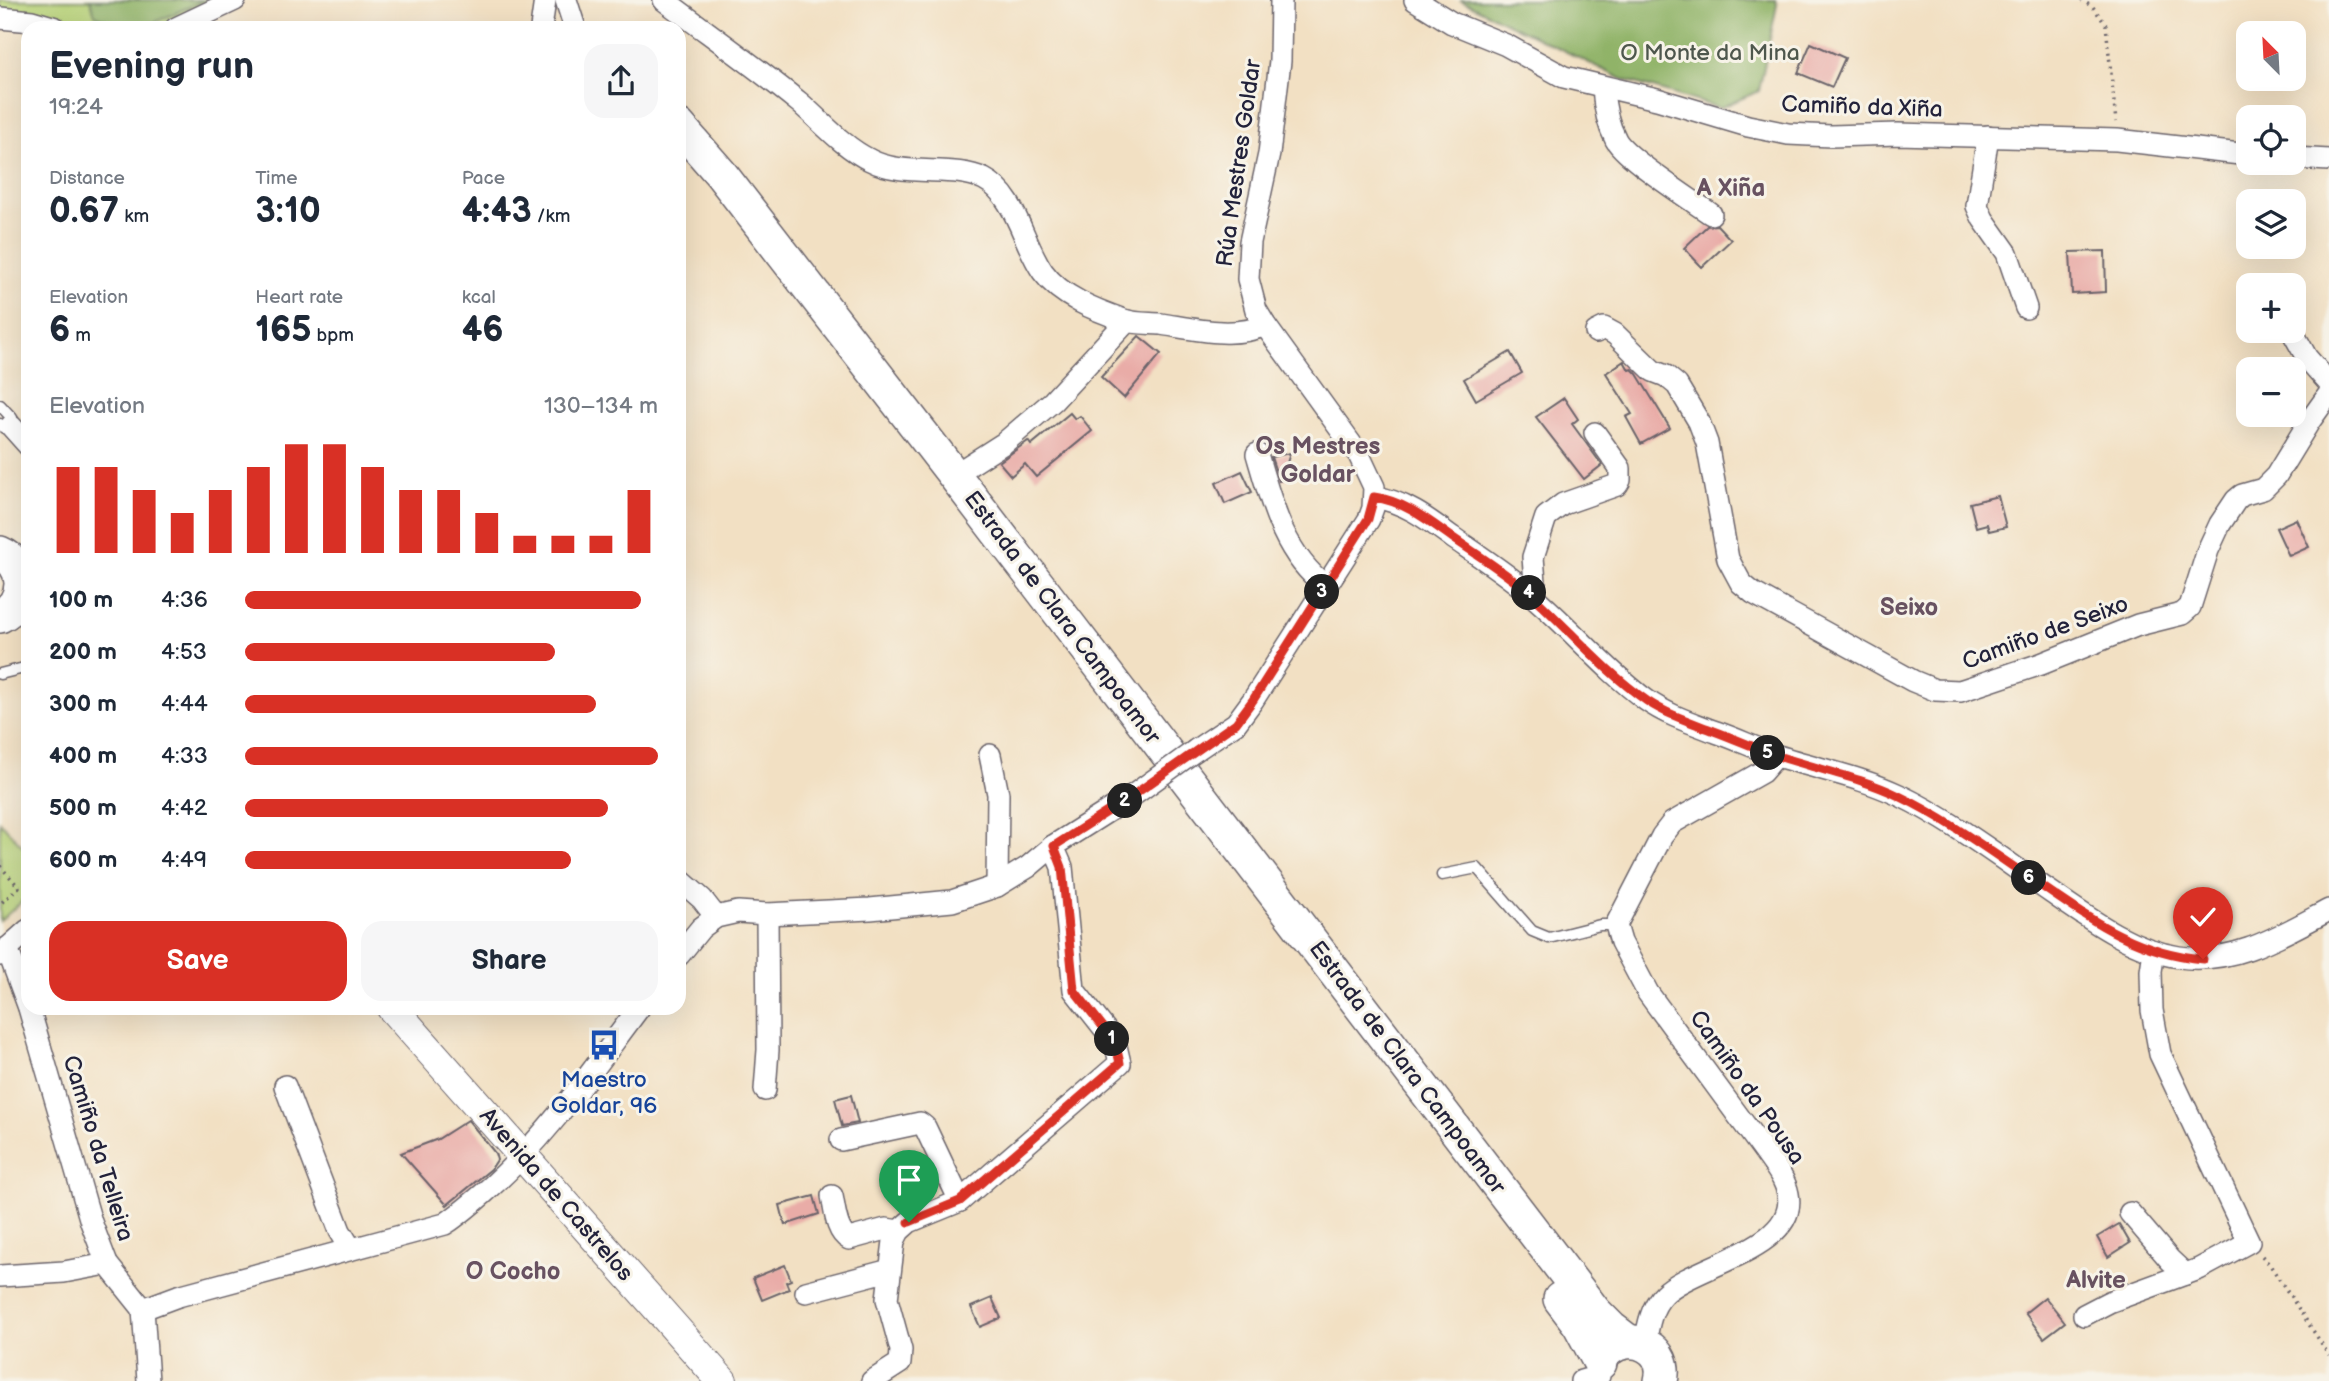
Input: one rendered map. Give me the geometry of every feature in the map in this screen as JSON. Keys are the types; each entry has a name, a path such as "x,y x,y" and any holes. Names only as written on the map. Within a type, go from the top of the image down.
{"main road":[{"name":"Estrada de Clara Campoamor","path":"686,133 721,174 954,475 1595,1312 1611,1328 1658,1356 1662,1366 1661,1381"},
{"name":"Estrada de Clara Campoamor","path":"686,163 1579,1324 1595,1375"},
{"path":"14,555 21,581 15,609"},
{"name":"Avenida de Castrelos","path":"398,1015 722,1381"},
{"name":"Estrada de Clara Campoamor","path":"1595,1375 1611,1348 1636,1342"}],"street":[{"path":"190,21 234,0"},
{"path":"542,21 545,0"},
{"path":"566,0 573,21"},
{"path":"664,0 869,160 885,167 963,174 983,179 1007,200 1030,250 1045,274 1076,301 1127,321 1208,331 1249,331 1265,325"},
{"name":"Rúa Mestres Goldar","path":"1281,0 1280,61 1269,154 1250,242 1248,265 1251,294 1265,325 1359,455 1374,487 1374,497"},
{"name":"Camiño da Xiña","path":"1415,0 1452,23 1506,45 1564,77 1657,99 1748,126 1788,134 2117,139 2236,153"},
{"path":"0,18 32,21"},
{"path":"1603,88 1604,106 1617,142 1643,165 1711,214"},
{"path":"1988,136 1977,206 2007,253 2026,308"},
{"path":"2306,159 2329,160"},
{"path":"954,475 1004,443 1053,401 1127,321"},
{"name":"Camiño de Seixo","path":"1596,332 1604,328 1615,334 1653,371 1677,385 1683,395 1707,443 1728,559 1741,583 1754,593 1913,681 1935,690 1960,691 2041,664 2138,625 2182,614 2190,607 2208,550 2225,516 2242,495 2263,489 2277,476 2329,394"},
{"path":"2299,343 2307,358 2329,383"},
{"path":"6,425 21,439"},
{"path":"1528,592 1535,582 1532,558 1546,517 1563,504 1616,485 1620,480 1620,468 1595,433"},
{"path":"1257,454 1276,518 1306,570 1326,586"},
{"path":"686,946 701,928 716,918 738,912 767,914 870,909 952,901 997,886 1028,867 1054,846 1132,796 1236,723 1368,519 1374,497 1400,504 1428,520 1528,592 1622,680 1647,701 1670,715 1776,756 1897,794 1954,827 2095,923 2137,945 2178,957 2203,959 2244,952 2329,910"},
{"path":"990,755 998,794 997,886"},
{"path":"1616,925 1662,836 1672,823 1762,772 1776,756"},
{"path":"872,1381 900,1363 901,1350 887,1299 894,1241 899,1231 909,1222 960,1201 1120,1063 1115,1042 1074,990 1062,867 1054,846"},
{"path":"686,885 702,899 716,918"},
{"path":"765,1090 768,1050 767,914"},
{"name":"Camiño da Pousa","path":"1616,925 1620,942 1648,993 1772,1163 1789,1194 1782,1221 1772,1234 1758,1246 1684,1279 1663,1295 1636,1342"},
{"path":"4,952 21,936"},
{"path":"2084,1315 2185,1274 2249,1242 2161,1054 2152,1010 2151,971 2154,951"},
{"name":"Camiño da Telleira","path":"4,952 21,989"},
{"name":"Camiño da Telleira","path":"31,1015 88,1210 107,1264 143,1308"},
{"path":"148,1381 143,1308 178,1296 445,1224 506,1174 524,1155 551,1125 634,1015"},
{"path":"285,1086 340,1231 351,1249"},
{"path":"841,1140 920,1123 925,1127 960,1201"},
{"path":"832,1196 840,1231 845,1237 849,1239 886,1229 899,1231"},
{"path":"2130,1213 2185,1274"},
{"name":"Camiño da Telleira","path":"0,1276 64,1272 107,1264"},
{"path":"806,1292 890,1270"}],"lane":[{"path":"0,405 12,418 6,425"},
{"path":"0,674 21,669"},
{"path":"1442,875 1477,868 1532,931 1549,938 1600,925 1616,925"}],"path":[{"path":"2081,0 2093,7 2106,25 2114,85 2117,139"},
{"path":"0,866 19,887 0,904"},
{"path":"2249,1242 2270,1265 2329,1355"}],"green space":[{"path":"0,0 220,0 173,21 72,21 0,9"},
{"path":"90,0 204,0 158,21 108,21 95,15"},
{"name":"O Monte da Mina","path":"1460,0 1776,0 1777,5 1759,91 1720,108 1622,79"},
{"path":"0,822 21,844 21,902 0,921"}],"building":[{"path":"1811,43 1845,58 1832,87 1798,73"},
{"path":"1717,225 1731,240 1702,267 1684,248 1707,226"},
{"path":"2105,251 2106,292 2072,294 2070,252"},
{"path":"1139,336 1161,354 1124,398 1101,377"},
{"path":"1510,352 1522,373 1476,400 1464,379"},
{"path":"1624,361 1629,370 1632,369 1637,374 1670,428 1641,444 1626,417 1632,414 1606,373"},
{"path":"1564,398 1578,419 1572,424 1602,465 1584,479 1536,417"},
{"path":"1070,413 1075,419 1080,416 1092,431 1036,477 1025,464 1011,476 999,462 1028,441 1031,445"},
{"path":"1290,453 1286,466 1295,476 1279,481 1271,457"},
{"path":"1242,471 1252,492 1225,504 1216,483"},
{"path":"1998,496 2006,527 1989,531 1987,524 1976,527 1970,503"},
{"path":"2296,519 2309,547 2289,556 2276,528"},
{"path":"851,1095 858,1123 842,1126 835,1099"},
{"path":"468,1120 495,1153 497,1160 491,1169 447,1205 401,1153 438,1139"},
{"path":"814,1196 819,1214 785,1225 780,1205"},
{"path":"2119,1224 2130,1243 2108,1257 2097,1237"},
{"path":"785,1265 791,1280 786,1282 789,1289 762,1300 753,1278"},
{"path":"2045,1297 2065,1322 2044,1338 2025,1313"},
{"path":"992,1298 1001,1318 980,1327 971,1307"}],"place":[{"name":"Maestro Goldar, 96","path":"604,1045"}],"district":[{"name":"A Xiña","path":"1731,188"},
{"name":"Os Mestres Goldar","path":"1318,460"},
{"name":"Seixo","path":"1909,607"},
{"name":"O Cocho","path":"513,1271"},
{"name":"Alvite","path":"2096,1280"}],"route":[{"path":"909,1222 960,1201 1120,1063 1115,1042 1074,990 1062,867 1054,846 1132,796 1236,723 1368,519 1374,497 1400,504 1487,561 1528,592 1622,680 1647,701 1670,715 1776,756 1897,794 1954,827 2095,923 2154,951 2203,959"}]}
